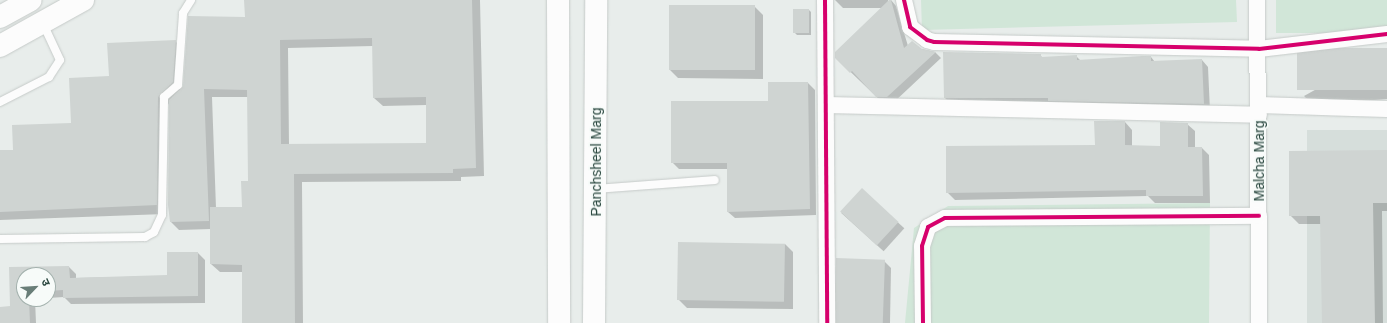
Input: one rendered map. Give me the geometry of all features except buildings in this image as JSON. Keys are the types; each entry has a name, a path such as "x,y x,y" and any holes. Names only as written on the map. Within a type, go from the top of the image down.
{"main road":[{"path":"0,17 31,0"},
{"path":"0,46 83,0"},
{"path":"558,0 559,323"},
{"name":"Panchsheel Marg","path":"594,323 596,0"}],"street":[{"path":"825,0 827,323"},
{"path":"904,0 910,26 927,40 934,42 1259,49 1387,34"},
{"name":"Malcha Marg","path":"1257,0 1259,49 1259,323"},
{"path":"826,105 1259,110 1387,109"},
{"path":"923,323 922,246 928,227 945,218 1259,216"}],"lane":[{"path":"0,238 145,237 154,232 162,215 164,97 178,85 183,13 191,0"},
{"path":"0,102 50,78 60,60 42,23"},
{"path":"595,189 715,180"}],"shaded area":[{"path":"1307,130 1387,130 1387,323 1307,323"}],"green space":[{"path":"921,0 1236,0 1237,22 922,30"},
{"path":"1276,0 1387,0 1387,33 1276,33"},
{"path":"1210,203 1209,323 905,323 914,228 948,206"}],"cycle path":[{"path":"825,0 827,323"},
{"path":"904,0 910,27 927,40 934,42 1259,49 1387,34"},
{"path":"923,323 922,246 928,227 945,218 1259,216"}]}
